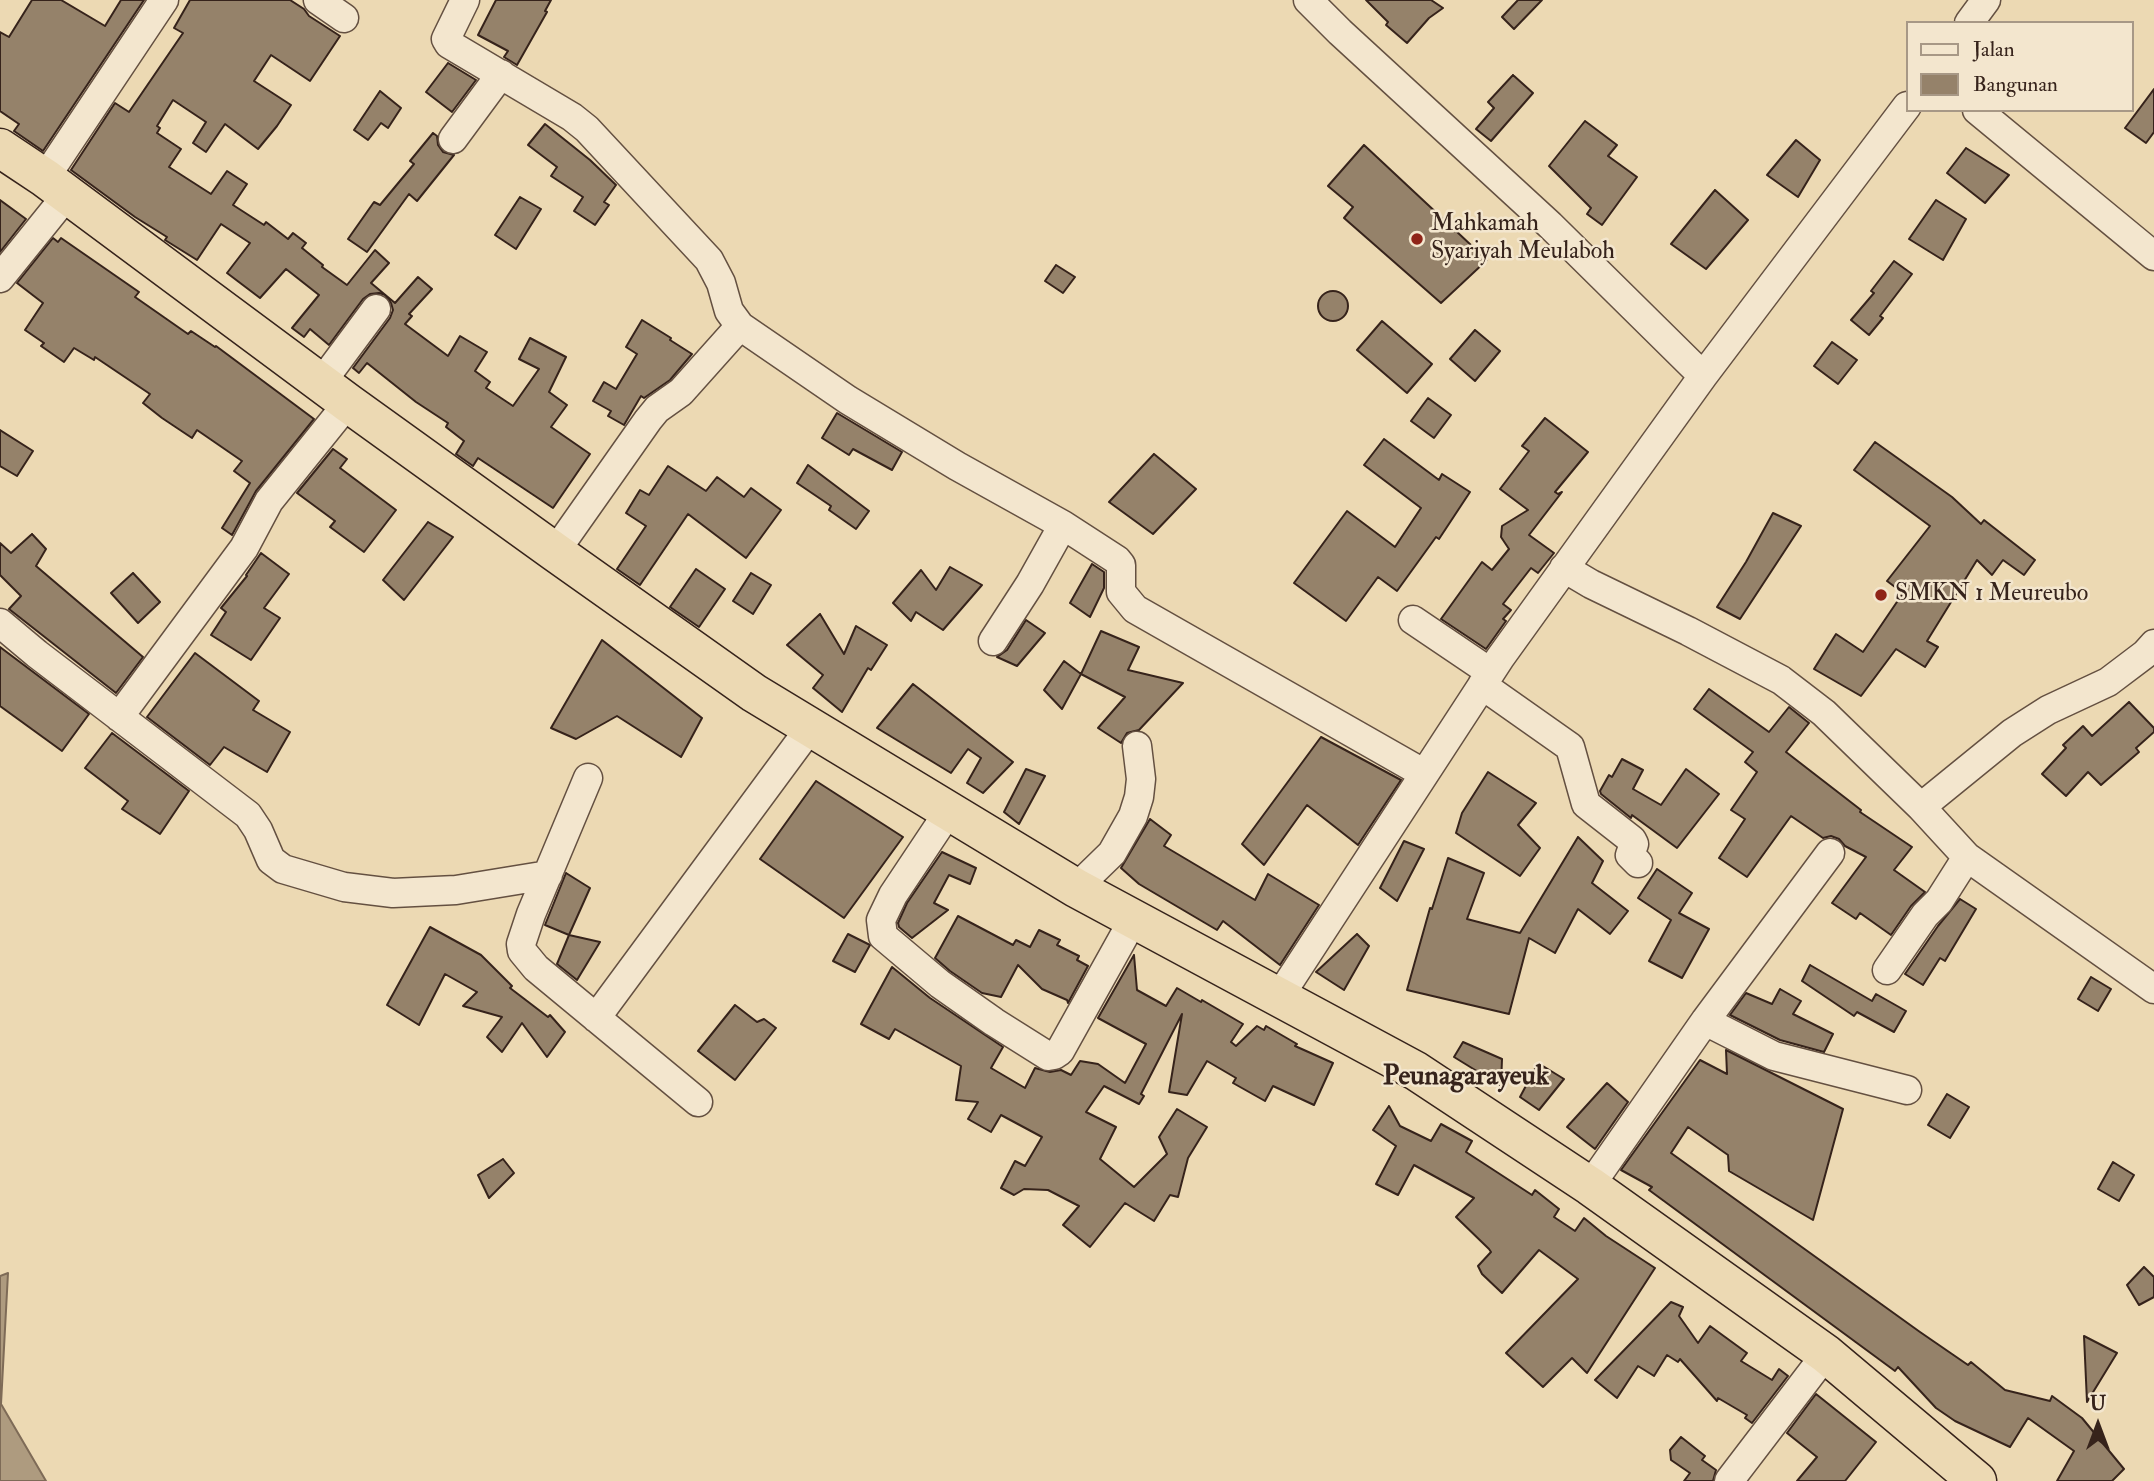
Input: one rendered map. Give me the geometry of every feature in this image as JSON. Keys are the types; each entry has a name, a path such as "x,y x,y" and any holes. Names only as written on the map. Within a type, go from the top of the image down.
{"highway":[{"path":"0,148 56,186 334,393 754,693 1076,888 1416,1071 1590,1186 1826,1354 1977,1481"}],"street":[{"path":"0,278 164,0"},
{"path":"318,0 344,18"},
{"path":"465,0 446,39 453,48 501,74 587,129 709,260 721,283 729,311 740,326 848,400 957,466 1063,525 1119,562 1121,592 1135,609 1423,773"},
{"path":"1308,0 1550,225 1703,376"},
{"path":"453,139 501,74"},
{"path":"1279,998 1393,824 1423,773 1575,575 1703,376 1906,107"},
{"path":"1979,112 2154,256"},
{"path":"119,717 244,548 334,393 376,309"},
{"path":"555,552 657,409 681,392 740,326"},
{"path":"993,641 1030,584 1063,525"},
{"path":"1575,575 1781,680 1824,713 1921,807 1967,857 2154,989"},
{"path":"1413,620 1491,686 1570,747 1586,804 1632,840 1634,844 1630,855 1637,863"},
{"path":"0,622 37,654 248,815 271,860 283,869 344,887 393,893 456,890 548,876"},
{"path":"1921,807 2012,733 2048,710 2108,682 2154,644"},
{"path":"596,1018 810,727"},
{"path":"1076,888 1112,853 1133,816 1141,779 1137,746"},
{"path":"588,778 531,914 521,944 522,951 537,968 698,1101"},
{"path":"949,811 893,895 881,920 883,936 940,984 1048,1056 1060,1051 1133,920"},
{"path":"1590,1186 1705,1021 1830,853"},
{"path":"1887,970 1925,915 1939,901 1967,857"},
{"path":"1705,1021 1774,1056 1907,1090"},
{"path":"1730,1481 1826,1354"}],"shaded area":[{"path":"8,1273 1,1404 46,1481 0,1481 0,1276"}],"building":[{"path":"32,0 61,0 105,26 121,0 144,0 43,151 14,131 19,124 0,111 0,32 9,37"},
{"path":"190,0 290,0 340,36 310,81 271,55 254,81 291,105 258,149 225,124 206,152 193,143 206,122 173,100 157,126 160,128 157,133 181,149 169,167 211,194 227,171 247,184 233,205 264,225 266,222 288,239 293,233 306,243 302,248 347,285 375,250 389,263 371,283 395,303 418,277 432,289 409,314 412,316 405,324 448,356 460,336 487,352 475,371 490,382 486,388 513,406 539,369 519,359 530,338 566,357 549,392 567,405 551,427 590,454 553,508 478,458 473,466 456,454 464,441 446,427 448,423 416,402 367,363 359,373 353,368 390,318 393,310 385,295 370,294 363,299 329,345 310,329 304,337 292,328 319,295 286,269 260,298 227,273 250,243 221,224 197,260 165,240 167,237 71,170 115,103 129,112 183,33 174,28"},
{"path":"496,0 551,0 517,65 504,57 508,51 478,35"},
{"path":"1366,0 1431,0 1443,8 1429,18 1407,43 1386,25 1388,22"},
{"path":"1518,0 1542,0 1514,29 1502,17"},
{"path":"448,63 476,80 452,112 426,92"},
{"path":"1513,75 1533,93 1491,141 1476,129 1494,108 1488,102"},
{"path":"2154,89 2154,132 2146,143 2125,128"},
{"path":"380,91 401,108 388,128 381,123 368,140 354,130"},
{"path":"1585,121 1617,145 1608,156 1637,177 1602,225 1587,214 1591,208 1549,166"},
{"path":"545,124 616,185 604,202 609,205 595,225 574,211 583,197 551,176 557,167 528,145"},
{"path":"433,133 437,136 438,145 443,152 454,155 417,201 409,194 367,252 348,239 374,202 380,205 414,164 410,161"},
{"path":"1796,140 1820,160 1798,197 1767,175"},
{"path":"1364,145 1487,260 1441,303 1344,218 1353,207 1328,186"},
{"path":"1966,148 2009,175 1985,203 1947,173"},
{"path":"1715,190 1748,220 1706,269 1671,244"},
{"path":"520,197 541,209 516,249 495,235"},
{"path":"0,200 26,219 0,252"},
{"path":"1936,200 1966,219 1943,260 1909,239"},
{"path":"53,238 58,242 61,238 139,292 135,297 188,334 191,331 216,346 314,419 256,491 232,535 222,528 250,483 234,471 242,461 197,430 192,438 162,418 143,403 150,394 95,357 94,360 74,348 64,362 41,346 44,343 25,330 43,303 17,283"},
{"path":"1894,261 1912,274 1869,335 1851,320 1874,293 1871,291"},
{"path":"1056,265 1075,277 1063,293 1045,281"},
{"path":"1333,291 1344,295 1348,306 1344,317 1333,321 1322,317 1318,306 1322,295"},
{"path":"642,320 692,354 670,380 644,398 641,396 624,425 608,416 611,411 593,401 604,382 616,389 637,354 626,347"},
{"path":"1382,321 1432,364 1407,393 1357,350"},
{"path":"1475,330 1500,351 1475,381 1450,359"},
{"path":"1832,342 1857,360 1838,384 1814,366"},
{"path":"1428,398 1451,415 1434,438 1411,421"},
{"path":"837,413 902,452 892,470 853,449 849,455 822,438"},
{"path":"1545,418 1588,452 1555,492 1562,492 1529,535 1554,553 1538,573 1531,568 1503,604 1511,610 1486,649 1441,619 1482,562 1492,570 1509,549 1501,537 1502,526 1528,510 1500,489 1529,451 1522,446"},
{"path":"0,430 33,451 17,476 0,466"},
{"path":"1384,439 1439,480 1442,474 1470,492 1439,539 1436,537 1397,591 1378,577 1346,621 1294,583 1347,511 1395,547 1421,508 1364,465"},
{"path":"1875,442 1952,497 1981,524 1984,520 2035,560 2024,575 2003,560 1992,575 1977,560 1927,641 1938,647 1925,667 1896,649 1861,696 1814,669 1836,634 1863,652 1903,593 1887,581 1930,526 1854,470"},
{"path":"333,449 347,459 340,468 396,510 364,552 330,527 335,521 297,493"},
{"path":"1154,454 1196,489 1153,534 1109,502"},
{"path":"808,465 869,511 856,529 829,510 831,506 797,483"},
{"path":"668,466 706,491 717,477 744,497 751,488 781,510 746,558 688,514 640,585 617,569 646,526 626,513 640,490 649,495"},
{"path":"1773,513 1801,526 1740,619 1717,607"},
{"path":"428,522 453,537 404,600 383,580"},
{"path":"32,534 46,549 36,566 143,657 116,693 9,609 21,596 0,575 0,543 11,553"},
{"path":"261,553 289,574 264,608 280,618 251,660 211,635 226,612 221,608 247,576"},
{"path":"1092,564 1104,572 1104,588 1090,617 1070,603"},
{"path":"950,567 982,585 943,630 916,612 911,621 893,603 921,570 936,590"},
{"path":"696,569 725,589 699,627 670,607"},
{"path":"133,573 160,602 138,623 111,593"},
{"path":"751,573 771,585 753,614 733,601"},
{"path":"820,614 844,654 856,626 887,645 871,670 868,668 842,712 813,688 823,675 787,645"},
{"path":"1026,620 1045,633 1017,666 997,657 1007,650"},
{"path":"1101,631 1139,647 1128,670 1183,683 1139,730 1127,733 1121,743 1098,728 1125,697 1081,674"},
{"path":"602,640 702,718 681,757 617,716 576,739 551,728"},
{"path":"0,647 89,714 62,751 0,706"},
{"path":"195,653 259,701 253,710 290,732 267,772 224,747 210,765 147,717"},
{"path":"1064,661 1081,674 1062,709 1044,690"},
{"path":"913,684 1013,762 983,793 967,783 981,758 968,749 951,773 877,728"},
{"path":"1709,689 1769,732 1789,707 1809,723 1786,752 1861,810 1860,812 1912,847 1894,870 1925,892 1911,906 1891,935 1860,913 1856,919 1832,903 1866,857 1845,846 1839,839 1831,836 1823,838 1791,816 1747,877 1719,858 1745,819 1731,810 1757,772 1745,762 1753,752 1694,709"},
{"path":"2129,702 2154,728 2154,732 2136,748 2139,752 2101,785 2088,772 2066,796 2042,774 2066,748 2063,745 2083,726 2092,736"},
{"path":"112,733 189,791 160,834 122,809 128,801 85,768"},
{"path":"1321,737 1401,780 1358,845 1307,805 1264,865 1242,844"},
{"path":"1622,759 1643,770 1633,789 1661,805 1686,769 1719,794 1677,848 1632,815 1631,818 1601,794 1609,775 1612,777"},
{"path":"1026,769 1045,776 1019,824 1004,812"},
{"path":"1488,772 1536,803 1518,825 1540,848 1520,876 1456,833 1462,813"},
{"path":"816,781 903,837 844,918 760,859"},
{"path":"1150,819 1171,835 1164,846 1255,900 1268,874 1319,905 1280,965 1223,921 1217,930 1139,884 1121,868"},
{"path":"1578,837 1603,861 1592,883 1628,911 1610,934 1578,909 1555,953 1529,938 1509,1014 1407,990 1430,908 1432,909 1448,858 1484,873 1467,919 1520,933"},
{"path":"1404,841 1424,849 1397,901 1380,888"},
{"path":"942,852 976,868 970,884 949,875 934,903 948,910 912,938 898,923 907,903"},
{"path":"1657,869 1692,893 1679,913 1709,929 1682,978 1649,961 1671,920 1638,898"},
{"path":"566,873 590,888 569,935 545,925"},
{"path":"1960,899 1976,909 1945,961 1940,958 1923,985 1905,974"},
{"path":"958,916 1013,945 1016,940 1030,947 1039,930 1060,940 1057,945 1079,956 1077,960 1088,966 1068,1003 1067,1000 1042,989 1018,965 1001,997 982,993 950,971 935,958"},
{"path":"430,927 481,955 512,986 510,988 548,1017 550,1015 565,1032 547,1057 522,1023 502,1052 487,1037 502,1017 463,1006 477,992 445,974 419,1025 387,1005"},
{"path":"848,934 870,945 855,972 833,961"},
{"path":"1357,934 1369,946 1344,990 1316,972"},
{"path":"569,935 600,942 577,980 557,964"},
{"path":"1134,955 1137,990 1166,1006 1177,988 1201,1002 1202,1000 1243,1024 1231,1042 1236,1046 1257,1026 1264,1030 1266,1026 1297,1044 1295,1046 1333,1063 1314,1105 1273,1086 1265,1101 1233,1083 1236,1078 1207,1061 1187,1095 1169,1092 1182,1014 1141,1094 1144,1096 1139,1104 1104,1086 1086,1112 1116,1127 1100,1159 1134,1187 1167,1154 1159,1137 1177,1109 1207,1127 1188,1158 1178,1197 1170,1195 1154,1221 1125,1203 1090,1247 1063,1225 1079,1206 1048,1190 1024,1189 1014,1195 1001,1188 1015,1161 1025,1166 1042,1137 1001,1115 991,1132 968,1119 978,1102 956,1100 961,1066 895,1029 889,1039 861,1024 892,967 930,998 1003,1047 991,1068 1025,1088 1035,1068 1050,1072 1061,1070 1071,1075 1080,1061 1098,1064 1125,1083 1146,1044 1098,1018"},
{"path":"1810,965 1872,1001 1876,994 1906,1011 1894,1032 1857,1012 1854,1016 1802,981"},
{"path":"2091,977 2111,989 2098,1011 2078,999"},
{"path":"1780,989 1801,1001 1793,1014 1833,1034 1824,1052 1780,1040 1730,1015 1746,993 1772,1004"},
{"path":"735,1005 757,1022 764,1019 776,1028 735,1080 698,1051"},
{"path":"1463,1042 1502,1059 1501,1086 1454,1057"},
{"path":"1726,1050 1843,1109 1813,1220 1729,1171 1728,1155 1688,1127 1671,1153 1920,1332 1968,1365 1971,1362 2005,1390 2050,1401 2052,1396 2082,1418 2124,1469 2112,1481 2057,1481 2074,1451 2028,1418 2010,1447 1955,1421 1936,1408 1898,1367 1895,1371 1649,1190 1652,1187 1621,1170 1700,1060 1727,1074"},
{"path":"1538,1063 1564,1079 1539,1110 1520,1097"},
{"path":"1607,1083 1628,1102 1595,1149 1567,1127"},
{"path":"1947,1094 1969,1107 1950,1138 1928,1125"},
{"path":"1389,1106 1400,1126 1431,1141 1441,1124 1472,1141 1466,1152 1532,1195 1535,1190 1559,1209 1554,1217 1575,1231 1584,1218 1655,1268 1587,1373 1572,1358 1543,1387 1506,1353 1578,1279 1539,1250 1502,1293 1482,1274 1478,1266 1491,1252 1456,1217 1474,1198 1414,1165 1398,1195 1376,1184 1396,1146 1373,1130"},
{"path":"503,1159 514,1173 489,1198 478,1175"},
{"path":"2113,1162 2134,1175 2119,1201 2098,1189"},
{"path":"2144,1267 2154,1277 2154,1297 2139,1305 2127,1285"},
{"path":"1671,1302 1683,1307 1679,1316 1698,1343 1710,1326 1747,1353 1741,1361 1772,1380 1779,1369 1788,1376 1752,1423 1745,1418 1747,1415 1718,1398 1717,1401 1680,1359 1678,1362 1667,1355 1654,1376 1638,1366 1617,1398 1595,1380"},
{"path":"2084,1336 2117,1353 2087,1402"},
{"path":"1816,1394 1876,1442 1845,1481 1797,1481 1817,1457 1787,1433"},
{"path":"1681,1437 1705,1456 1702,1460 1716,1470 1713,1481 1684,1481 1690,1473 1671,1460 1670,1450"}],"place":[{"name":"Mahkamah Syariyah Meulaboh","path":"1417,239"},
{"name":"SMKN 1 Meureubo","path":"1881,595"}],"district":[{"name":"Peunagarayeuk","path":"1466,1078"}]}
